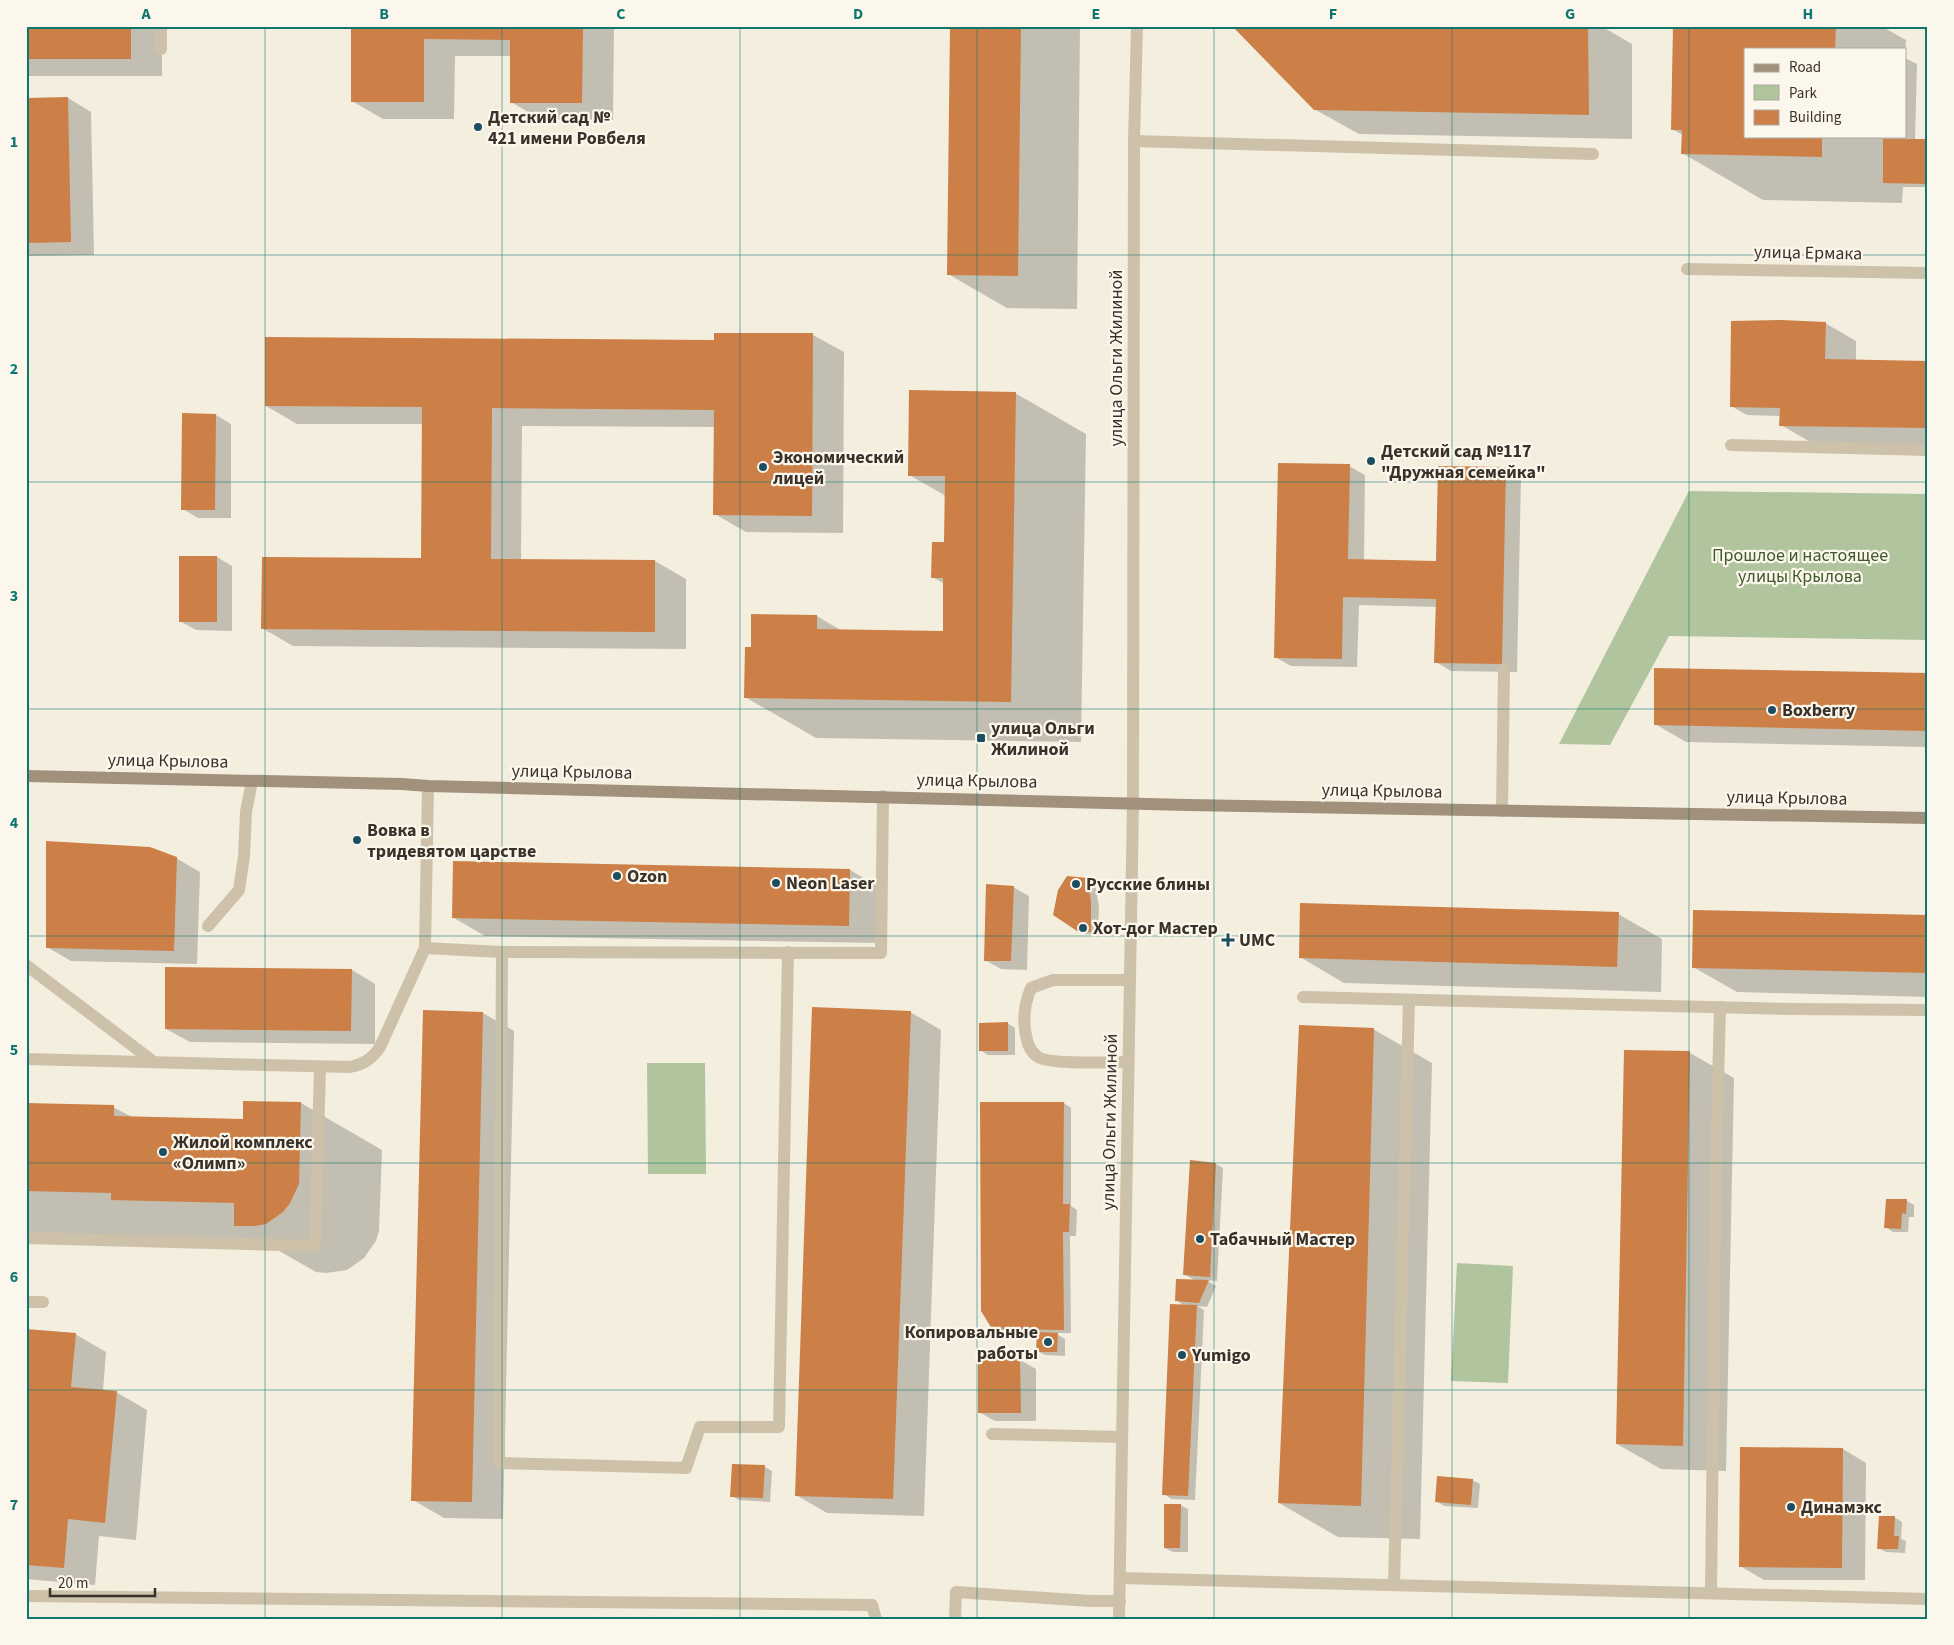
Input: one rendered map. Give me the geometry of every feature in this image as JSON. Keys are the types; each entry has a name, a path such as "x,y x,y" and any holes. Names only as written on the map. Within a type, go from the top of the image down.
{"street":[{"path":"161,26 161,49"},
{"name":"улица Ольги Жилиной","path":"1120,1619 1133,804 1134,141 1137,26"},
{"path":"1134,141 1593,154"},
{"name":"улица Ермака","path":"1687,269 1928,273"},
{"path":"1731,445 1928,450"},
{"path":"1502,811 1504,669"},
{"name":"улица Крылова","path":"26,776 252,780 1133,804 1928,818"},
{"path":"208,926 239,890 244,856 246,812 252,780"},
{"path":"26,1059 320,1067 360,1065 375,1054 425,948 428,786"},
{"path":"425,948 502,952 788,952 881,954 883,796"},
{"path":"502,952 499,1463 686,1468 700,1427 779,1427 788,952"},
{"path":"26,965 154,1062"},
{"path":"1128,1062 1059,1061 1039,1058 1028,1047 1024,1024 1025,1004 1031,988 1053,980 1130,980"},
{"path":"1303,997 1409,1001 1928,1010"},
{"path":"1394,1584 1409,1001"},
{"path":"1712,1593 1716,1158 1720,1006"},
{"path":"26,1238 316,1246 320,1067"},
{"path":"26,1302 43,1302"},
{"path":"992,1434 1122,1436"},
{"path":"1120,1578 1928,1599"},
{"path":"955,1619 956,1592 1090,1601 1120,1601"},
{"path":"26,1596 872,1605 876,1619"}],"green space":[{"name":"Прошлое и настоящее улицы Крылова","path":"1689,491 1928,494 1928,640 1669,636 1610,745 1559,744"},
{"path":"647,1063 705,1063 706,1174 648,1174"},
{"path":"1457,1263 1513,1266 1508,1383 1451,1381"}],"building":[{"path":"26,26 131,26 131,59 26,59"},
{"path":"351,26 583,26 582,103 510,103 510,40 424,39 424,102 351,102"},
{"path":"950,26 1021,26 1018,276 947,275"},
{"path":"1232,26 1588,26 1589,115 1314,110"},
{"path":"1673,26 1836,26 1835,48 1744,48 1744,138 1822,138 1822,157 1681,154 1682,130 1671,130"},
{"path":"68,97 71,242 26,243 26,199 28,199 26,98"},
{"path":"1883,139 1928,139 1928,184 1883,183"},
{"path":"1781,320 1826,322 1825,359 1928,361 1928,428 1779,426 1780,408 1730,407 1731,321"},
{"name":"Экономический лицей","path":"714,333 813,333 812,516 713,515 714,410 492,408 491,559 655,560 655,632 261,629 262,557 421,558 422,407 265,406 265,337 714,340"},
{"path":"909,390 1016,392 1011,702 744,698 745,647 751,647 751,614 817,615 817,629 943,631 943,578 931,578 932,542 944,542 945,476 908,476"},
{"path":"182,413 216,414 215,510 181,510"},
{"path":"1278,463 1350,464 1348,559 1436,561 1438,466 1506,467 1502,664 1434,663 1436,599 1343,597 1342,659 1274,658"},
{"path":"179,556 217,556 217,622 179,622"},
{"path":"1654,668 1928,673 1928,731 1654,725"},
{"path":"46,841 150,847 177,857 174,951 46,948"},
{"path":"453,861 850,869 849,926 452,918"},
{"path":"1067,876 1088,878 1091,902 1091,932 1077,931 1053,915 1058,890"},
{"path":"986,884 1014,886 1011,961 984,961"},
{"path":"1300,903 1619,912 1617,967 1299,958"},
{"path":"1693,910 1928,915 1928,973 1692,968"},
{"path":"165,967 352,969 351,1031 165,1029"},
{"path":"812,1007 911,1011 893,1499 795,1496"},
{"path":"423,1010 483,1012 472,1502 411,1501"},
{"path":"1008,1022 1008,1051 979,1051 979,1023"},
{"path":"1299,1025 1374,1028 1361,1506 1278,1503"},
{"path":"1624,1050 1690,1051 1683,1446 1616,1444"},
{"name":"Жилой комплекс «Олимп»","path":"243,1101 301,1102 299,1184 290,1203 283,1212 266,1224 234,1226 234,1203 111,1200 111,1193 26,1191 26,1103 114,1105 114,1116 243,1119"},
{"path":"980,1102 1064,1102 1063,1204 1070,1204 1069,1232 1063,1232 1064,1330 992,1329 981,1311"},
{"path":"1190,1160 1216,1163 1210,1277 1183,1275"},
{"path":"1886,1199 1907,1199 1906,1214 1902,1213 1901,1229 1884,1228"},
{"path":"1176,1279 1209,1280 1199,1303 1175,1301"},
{"path":"1170,1304 1197,1305 1188,1496 1162,1495"},
{"path":"26,1329 76,1333 71,1387 117,1391 105,1523 68,1519 64,1568 26,1565"},
{"path":"1037,1332 1058,1333 1057,1352 1036,1352"},
{"path":"978,1359 1020,1359 1021,1413 978,1413"},
{"name":"Динамэкс","path":"1740,1447 1843,1448 1842,1568 1739,1567"},
{"path":"732,1464 765,1465 763,1498 730,1497"},
{"path":"1437,1476 1473,1479 1471,1505 1435,1502"},
{"path":"1164,1504 1181,1504 1180,1548 1164,1548"},
{"path":"1879,1516 1895,1516 1894,1536 1899,1536 1898,1549 1877,1549"}],"place":[{"name":"Детский сад № 421 имени Ровбеля","path":"478,127"},
{"name":"Детский сад №117 \"Дружная семейка\"","path":"1371,461"},
{"name":"Экономический лицей","path":"763,467"},
{"name":"Boxberry","path":"1772,710"},
{"name":"улица Ольги Жилиной","path":"981,738"},
{"name":"Вовка в тридевятом царстве","path":"357,840"},
{"name":"Ozon","path":"617,876"},
{"name":"Neon Laser","path":"776,883"},
{"name":"Русские блины","path":"1076,884"},
{"name":"Хот-дог Мастер","path":"1083,928"},
{"name":"UMC","path":"1228,940"},
{"name":"Жилой комплекс «Олимп»","path":"163,1152"},
{"name":"Табачный Мастер","path":"1200,1239"},
{"name":"Копировальные работы","path":"1048,1342"},
{"name":"Yumigo","path":"1182,1355"},
{"name":"Динамэкс","path":"1791,1507"}]}
